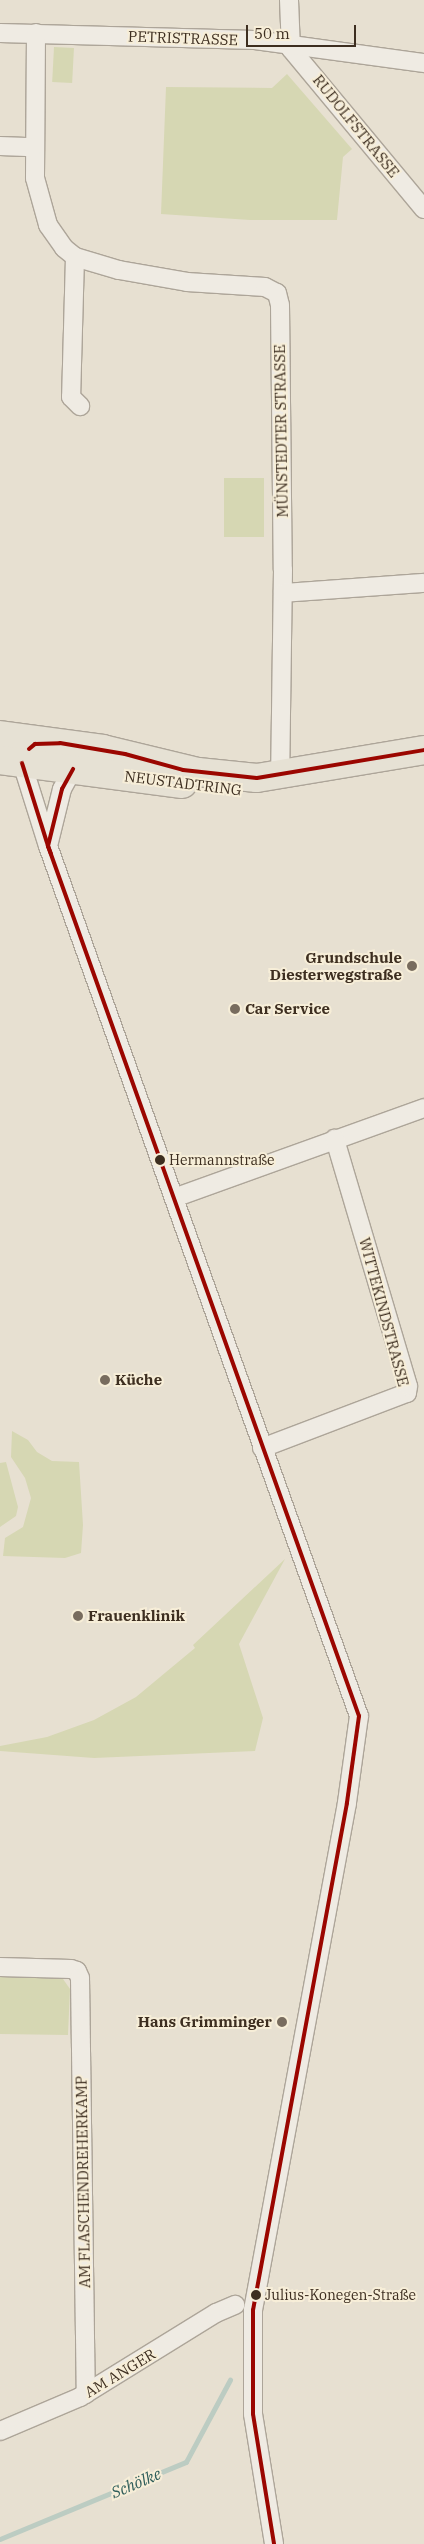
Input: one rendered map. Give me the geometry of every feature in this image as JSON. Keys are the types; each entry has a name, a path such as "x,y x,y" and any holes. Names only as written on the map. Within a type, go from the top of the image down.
{"main road":[{"name":"NEUSTADTRING","path":"0,735 125,754 204,774 250,778 280,776 424,750"},
{"name":"NEUSTADTRING","path":"11,761 237,791 268,790 424,764"}],"street":[{"path":"288,44 289,0"},
{"name":"PETRISTRASSE","path":"0,33 288,44 424,63"},
{"path":"36,33 33,147 39,201 55,236 75,258 71,397 80,406"},
{"name":"RUDOLFSTRASSE","path":"288,44 424,209"},
{"path":"0,146 33,147"},
{"name":"MÜNSTEDTER STRASSE","path":"75,258 153,277 265,287 277,293 280,305 282,593 280,776"},
{"path":"282,593 424,583"},
{"path":"55,742 35,744 11,761 48,846 359,1716 347,1803 253,2310 253,2414 274,2544"},
{"path":"48,846 62,789 73,769"},
{"path":"174,1198 424,1108"},
{"name":"WITTEKINDSTRASSE","path":"262,1448 407,1393 408,1386 335,1139"},
{"name":"AM FLASCHENDREHERKAMP","path":"0,1967 77,1971 80,1978 86,2394"},
{"name":"AM ANGER","path":"0,2430 86,2394 216,2313 235,2305"}],"green space":[{"path":"54,47 74,48 72,83 52,82"},
{"path":"287,74 352,149 343,157 337,220 250,220 161,214 166,87 272,88"},
{"path":"224,478 264,478 264,537 224,537"},
{"path":"12,1431 28,1440 37,1452 52,1461 79,1462 83,1525 81,1553 65,1558 3,1556 5,1538 23,1527 31,1498 25,1478 11,1457"},
{"path":"6,1462 18,1507 16,1516 0,1527 0,1463"},
{"path":"285,1559 239,1644 263,1718 255,1751 94,1758 0,1751 0,1746 47,1737 94,1720 136,1697 195,1648 193,1645"},
{"path":"0,1976 63,1979 70,1989 68,2035 0,2034"}],"waterway":[{"name":"Schölke","path":"0,2539 186,2462 230,2380"}],"transit line":[{"path":"29,749 35,744 60,743 125,754 183,770 257,778 424,750"},
{"path":"22,763 48,846 359,1716 347,1803 253,2310 253,2414 274,2544"},
{"path":"51,854 48,846 62,789 73,769"}],"place":[{"name":"Grundschule Diesterwegstraße","path":"412,966"},
{"name":"Car Service","path":"235,1009"},
{"name":"Hermannstraße","path":"160,1160"},
{"name":"Küche","path":"105,1380"},
{"name":"Frauenklinik","path":"78,1616"},
{"name":"Hans Grimminger","path":"282,2022"},
{"name":"Julius-Konegen-Straße","path":"256,2295"}]}
